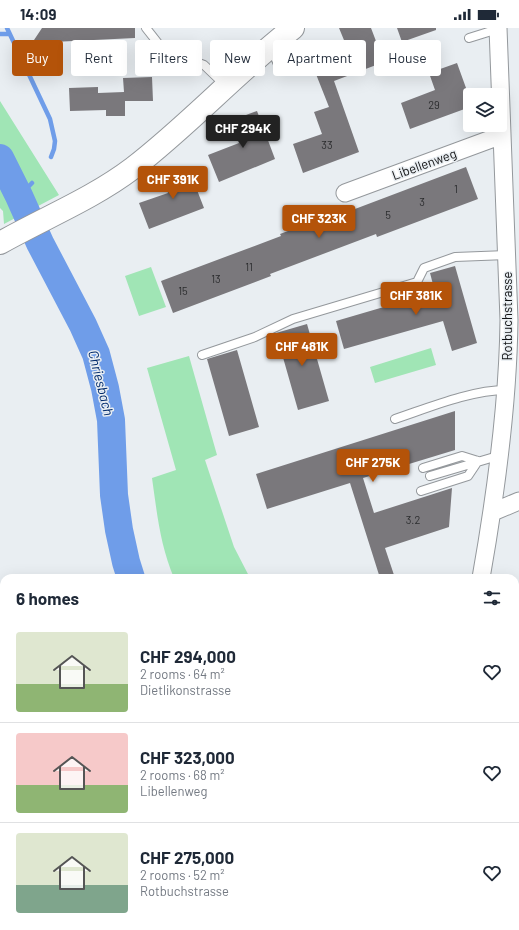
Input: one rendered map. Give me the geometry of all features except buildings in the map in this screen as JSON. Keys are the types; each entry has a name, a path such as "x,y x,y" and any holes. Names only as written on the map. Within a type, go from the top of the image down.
{"street":[{"path":"1,242 94,194 133,168 188,123 226,86 268,48 293,28"},
{"name":"Rotbuchstrasse","path":"482,574 493,512 506,390 508,351 514,319 506,255 498,28"},
{"name":"Libellenweg","path":"345,194 502,135"},
{"path":"493,512 519,501"}],"lane":[{"path":"146,28 161,47 176,60 196,62 204,65 226,86"},
{"path":"469,38 498,28"},
{"path":"268,48 273,54"},
{"path":"202,355 255,337 293,320 417,282 424,268 436,263 455,257 506,255"},
{"path":"395,419 455,399 496,390 506,390"},
{"path":"423,468 462,456 478,461"},
{"path":"430,476 478,461 499,458"},
{"path":"421,491 468,476 478,461"}],"green space":[{"path":"0,101 59,195 4,224 3,211 0,208"},
{"path":"151,267 166,307 139,316 125,276"},
{"path":"431,348 436,365 375,383 370,367"},
{"path":"189,356 217,455 205,460 234,547 248,574 172,574 165,553 152,478 176,470 147,368"}],"waterway":[{"path":"7,28 50,119 55,141 51,157"},
{"path":"0,34 9,34"},
{"name":"Chriesbach","path":"0,158 40,243 83,325 96,354 105,388 111,420 114,495 119,530 130,574"},
{"path":"19,196 32,183"}]}
